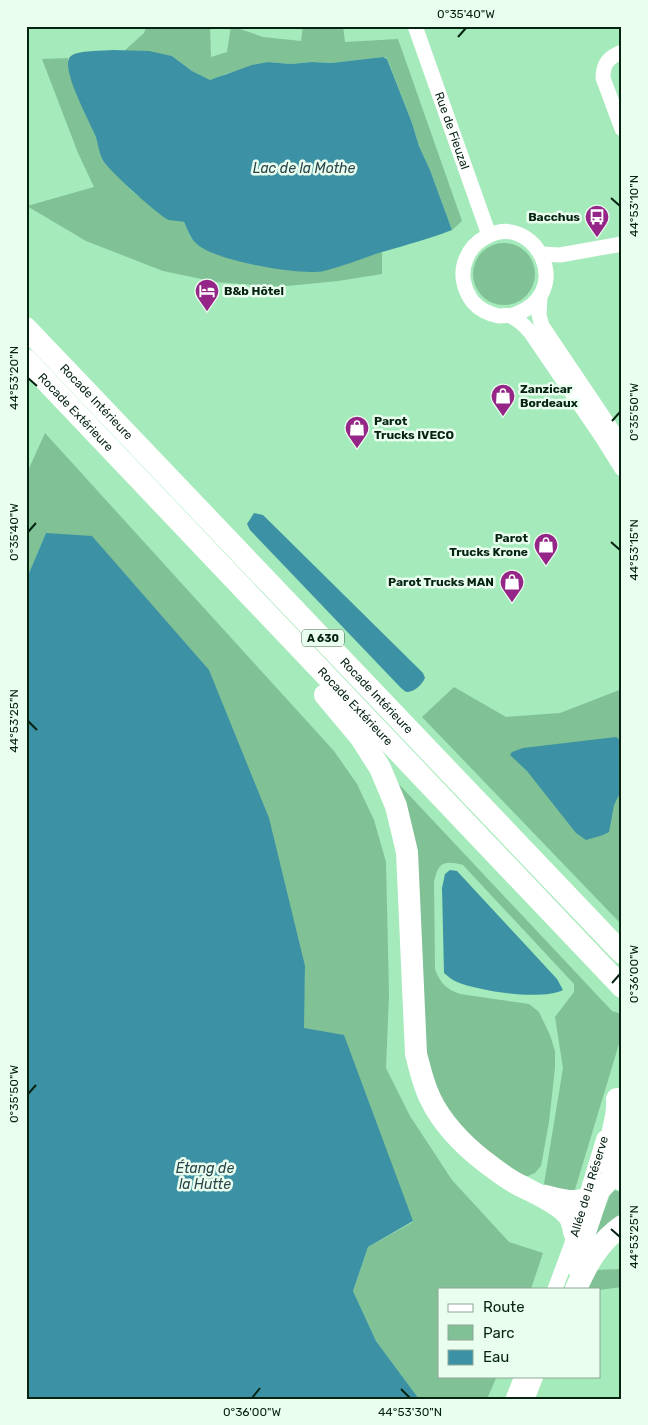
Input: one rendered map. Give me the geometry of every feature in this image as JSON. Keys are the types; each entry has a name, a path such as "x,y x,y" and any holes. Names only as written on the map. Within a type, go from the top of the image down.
{"highway":[{"name":"Rocade Intérieure","path":"26,328 621,951"},
{"name":"Rocade Extérieure","path":"30,364 622,987"},
{"path":"174,516 361,738 380,768 396,806 407,852 416,1054 430,1098 459,1138 483,1160 511,1180 536,1193 566,1213 570,1218 574,1232"},
{"path":"536,1193 569,1202 585,1199 599,1191 612,1177 608,1162 608,1150 618,1111 619,1092"},
{"path":"576,1288 586,1266 597,1250 622,1226"}],"street":[{"name":"Rue de Fieuzal","path":"415,26 489,235"},
{"path":"622,52 611,56 603,69 604,78 622,129"},
{"path":"540,296 527,309 510,316 493,315 485,311 474,303 466,292 462,279 463,265 468,252 477,242 489,235 501,232 513,233 534,245 541,254 545,265 546,276 540,296 539,315 542,326 622,445"},
{"path":"541,254 560,254 622,244"},
{"path":"510,316 524,325 531,333 602,436 622,469"},
{"name":"Allée de la Réserve","path":"555,1288 619,1092"},
{"name":"Allée de la Réserve","path":"569,1288 612,1177 622,1127"},
{"path":"513,1399 521,1378"},
{"path":"527,1399 535,1378"}],"green space":[{"path":"147,26 210,26 211,57 227,52 231,26 263,37 301,41 303,26 343,26 345,42 398,39 462,221 452,230 387,58 331,63 291,64 268,62 210,80 192,71 172,56 124,51 144,33"},
{"path":"68,58 68,66 96,136 102,160 133,192 168,219 184,222 191,238 256,265 323,271 382,252 382,274 338,281 277,287 216,282 163,271 86,241 27,206 94,187 78,153 42,59"},
{"path":"504,243 516,246 526,252 532,262 535,274 532,286 526,296 516,302 504,305 492,302 482,296 476,286 473,274 476,262 482,252 492,246"},
{"path":"45,433 334,751 357,784 374,820 386,862 389,994 386,1068 410,1116 452,1180 509,1242 543,1253 531,1288 438,1288 438,1378 496,1378 487,1399 419,1399 376,1341 353,1291 368,1247 413,1222 303,1028 305,966 46,533 26,580 26,475"},
{"path":"454,687 506,717 560,713 622,689 622,925 422,717"},
{"path":"394,779 612,1011 622,1014 622,1034 573,1196 544,1184 563,1068 555,1017 574,992 574,984 463,865 451,863 443,864 440,867 434,882 435,969 439,978 447,988 460,994 529,1004 539,1012 555,1051 549,1122 541,1166 535,1173 528,1176 520,1176 462,1133 427,1077"},
{"path":"612,1190 622,1192 622,1219 590,1246"},
{"path":"622,1269 622,1287 600,1290 600,1288 586,1288 595,1270"}],"water":[{"name":"Lac de la Mothe","path":"112,50 149,51 172,56 192,71 210,80 252,65 268,62 291,64 331,63 383,57 387,59 452,230 324,271 297,271 259,266 222,257 208,251 193,240 184,222 169,220 163,217 123,182 102,159 96,137 72,82 68,62 74,54"},
{"path":"254,513 263,515 423,673 425,678 419,686 409,692 401,688 250,530 247,524"},
{"name":"Étang de la Hutte","path":"46,533 92,536 209,670 269,818 305,966 304,1028 344,1035 413,1221 368,1247 353,1291 376,1341 419,1399 26,1399 26,580"},
{"path":"616,737 622,741 622,789 614,805 609,832 586,840 576,833 527,771 510,755 512,752 523,748"},
{"path":"450,870 457,871 557,979 563,990 540,995 510,994 480,989 457,982 444,973 442,888 445,874"}],"place":[{"name":"Bacchus","path":"597,238"},
{"name":"B&b Hôtel","path":"207,312"},
{"name":"Zanzicar Bordeaux","path":"503,417"},
{"name":"Parot Trucks IVECO","path":"357,449"},
{"name":"Parot Trucks Krone","path":"546,566"},
{"name":"Parot Trucks MAN","path":"512,603"}]}
